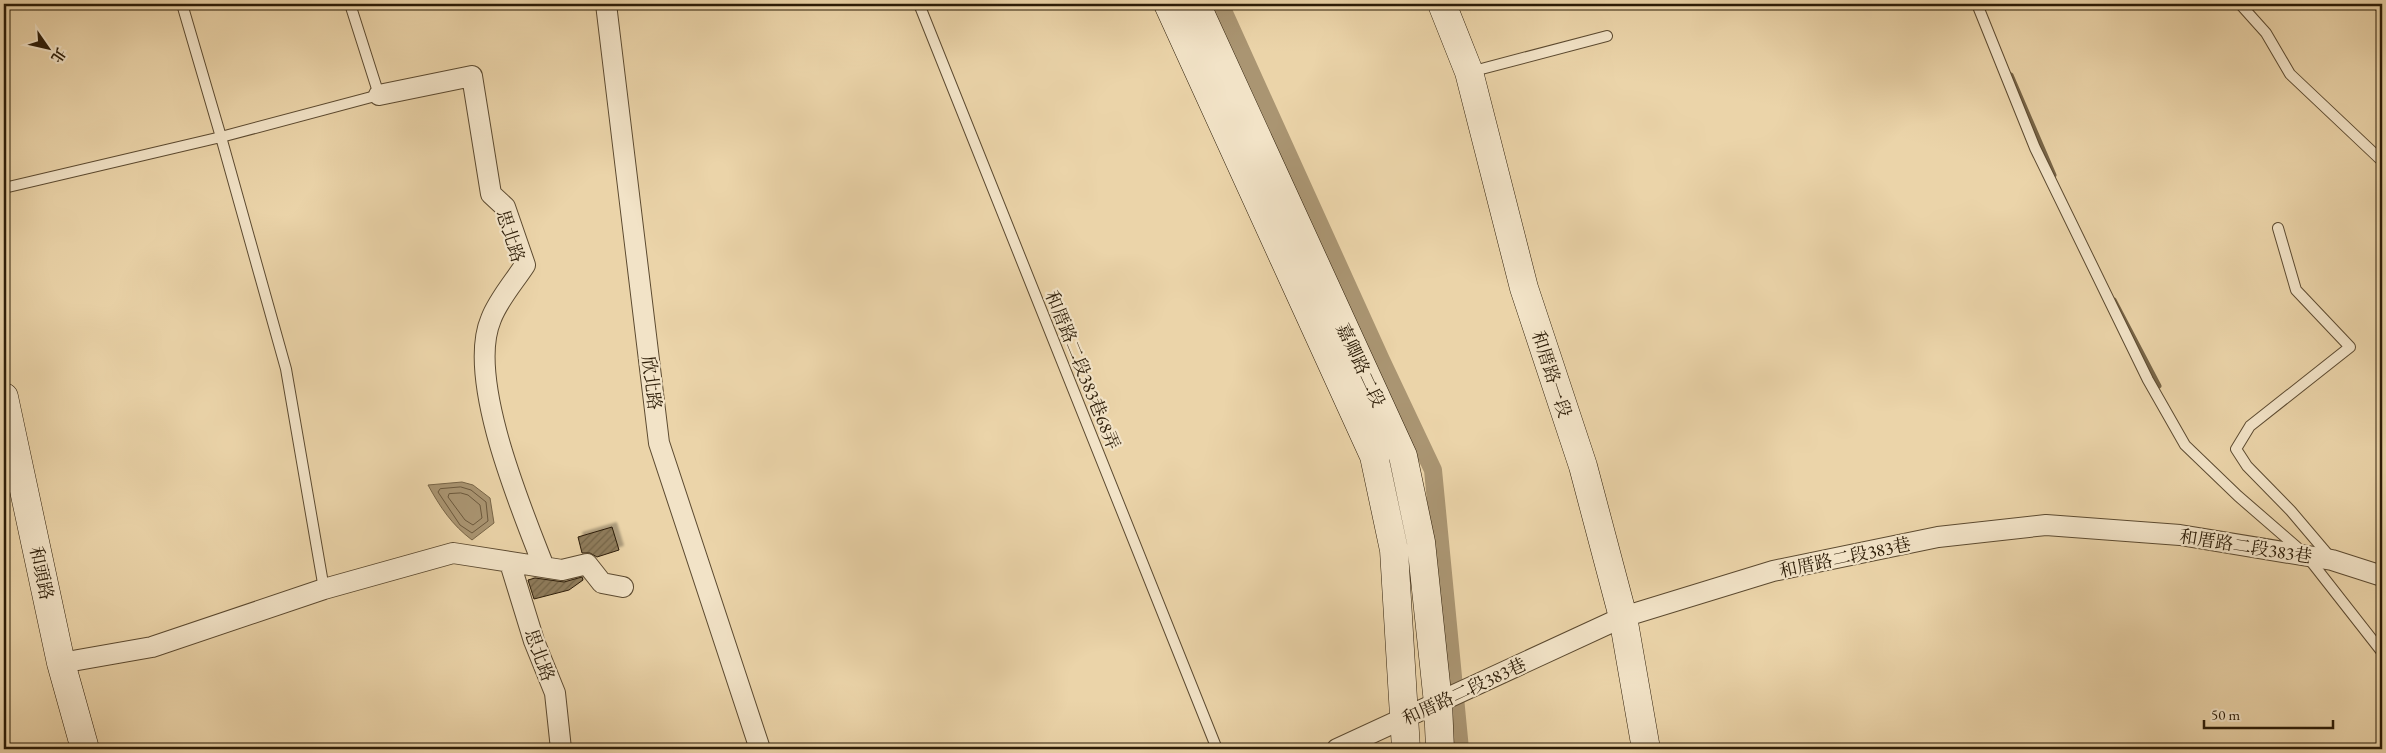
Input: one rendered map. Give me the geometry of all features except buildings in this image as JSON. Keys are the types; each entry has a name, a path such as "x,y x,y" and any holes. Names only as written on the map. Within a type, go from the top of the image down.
{"street":[{"name":"欣北路","path":"606,4 660,443 760,749"},
{"name":"嘉卿路二段","path":"1168,4 1374,456 1394,550 1406,749"},
{"name":"嘉卿路二段","path":"1196,4 1403,456 1421,542 1443,701 1440,749"},
{"name":"和厝路一段","path":"1442,4 1469,72 1524,288 1583,466 1623,617 1646,749"},
{"name":"思北路","path":"380,95 472,76 492,194 505,207 525,264 491,319 484,351 487,390 516,493 544,567"},
{"name":"和頭路","path":"4,396 61,663 85,749"},
{"name":"和厝路二段383巷","path":"1338,749 1623,617 1773,571 1938,537 2046,525 2180,535 2332,560 2382,576"},
{"path":"61,663 152,647 324,589 453,553 562,570 587,564 602,582 622,587"},
{"name":"思北路","path":"510,563 534,641 554,693 561,749"}],"lane":[{"path":"182,4 286,369 324,589"},
{"path":"4,188 221,137 380,95 350,4"},
{"name":"和厝路二段383巷68弄","path":"919,4 1217,749"},
{"path":"1976,4 2035,148 2148,380 2185,445 2238,496 2306,555 2382,652"},
{"path":"2240,4 2266,33 2290,74 2382,161"},
{"path":"1469,72 1606,36"},
{"path":"2278,228 2296,290 2350,347 2250,426 2236,449 2246,466 2291,511 2332,560"}],"water":[{"path":"462,482 473,485 490,498 494,523 472,540 447,515 428,485"}],"waterway":[{"path":"1220,4 1381,360 1433,470 1460,749"},
{"path":"2374,4 2382,15"},
{"path":"2011,75 2054,175"},
{"path":"2114,300 2159,386"}]}
